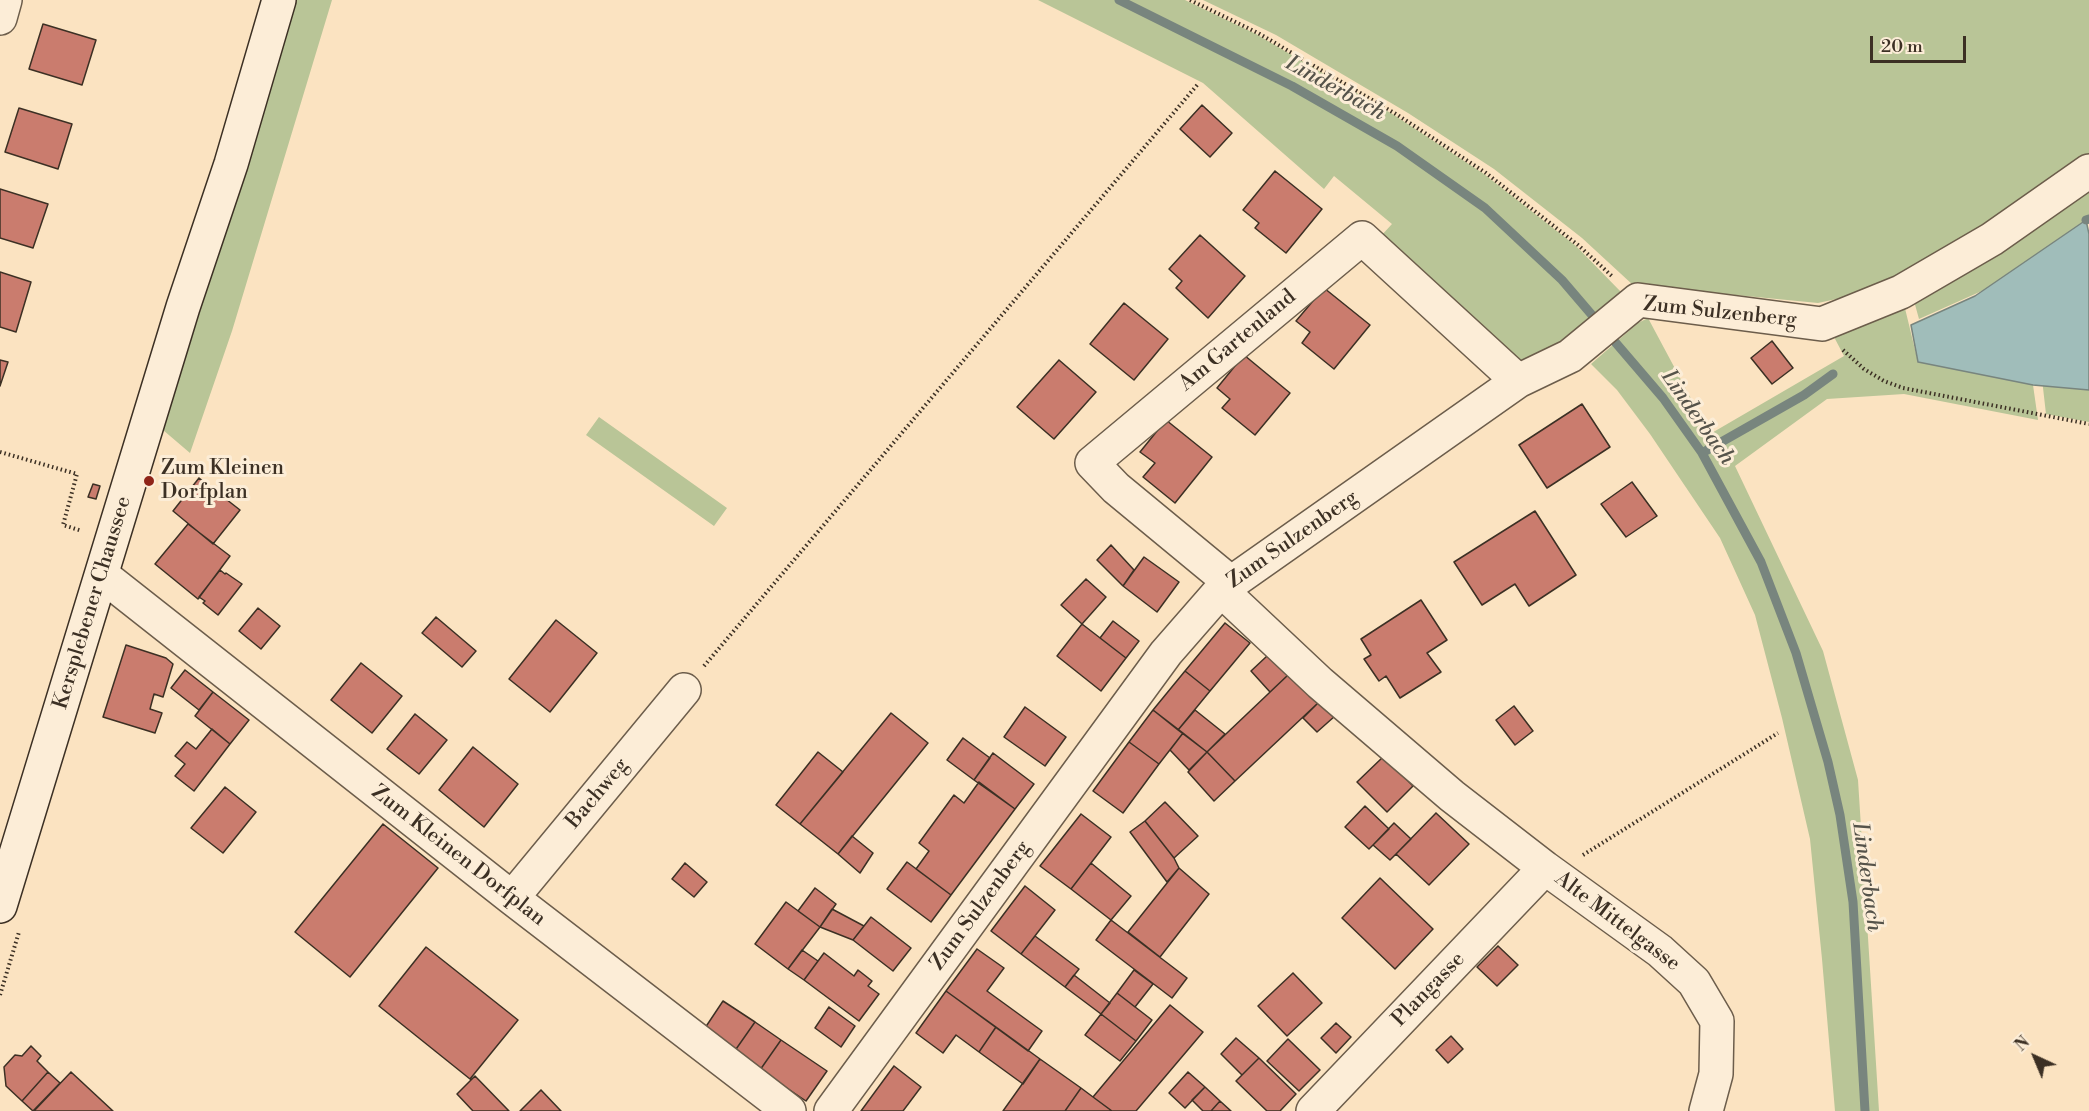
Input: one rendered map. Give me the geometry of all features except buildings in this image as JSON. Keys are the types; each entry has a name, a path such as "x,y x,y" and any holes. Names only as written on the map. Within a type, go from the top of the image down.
{"street":[{"path":"0,18 5,0"},
{"name":"Kersplebener Chaussee","path":"0,906 183,308 231,164 279,0"},
{"name":"Zum Sulzenberg","path":"831,1111 1166,653 1226,586 1518,381 1570,356 1631,305 1822,324 1901,292 1992,239 2089,171"},
{"name":"Am Gartenland","path":"1226,586 1215,568 1116,488 1092,463 1362,238 1518,381"},
{"name":"Zum Kleinen Dorfplan","path":"102,575 512,898 789,1111"},
{"name":"Zum Sulzenberg","path":"1226,586 1320,683 1452,796 1551,872"},
{"name":"Bachweg","path":"512,898 684,690"},
{"name":"Plangasse","path":"1313,1111 1551,872"},
{"name":"Alte Mittelgasse","path":"1551,872 1660,951 1694,982 1717,1021 1716,1074 1706,1111"}],"path":[{"path":"1190,0 1258,33 1396,114 1486,173 1578,244 1631,305"},
{"path":"684,690 1198,84"},
{"path":"1822,324 1843,350 1864,369 1884,381 1903,388 2089,424"},
{"path":"0,452 77,474 63,525 112,542"},
{"path":"1551,872 1584,855 1778,732"}],"green space":[{"path":"297,0 332,0 232,331 190,453 163,430"},
{"path":"1038,0 1185,0 1256,34 1394,115 1484,174 1576,246 1621,292 1610,304 1564,340 1516,364 1380,237 1392,224 1334,176 1324,189 1203,83"},
{"path":"1203,0 2089,0 2089,161 1896,286 1818,303 1633,285 1582,238 1494,169 1408,113 1276,35"},
{"path":"2089,176 2089,218 1984,290 1919,319 1911,290"},
{"path":"1902,296 1918,362 2033,385 2038,420 1904,394 1827,399 1735,466 1823,651 1858,780 1879,1111 1835,1111 1810,839 1755,615 1720,538 1650,434 1617,390 1591,364 1638,323 1648,318 1710,434 1844,356 1822,314"},
{"path":"2042,379 2089,384 2089,422 2046,414"},
{"path":"599,417 727,508 714,526 586,435"}],"water":[{"path":"2086,220 2089,234 2089,390 2033,385 1918,362 1911,325 1975,296"}],"waterway":[{"name":"Linderbach","path":"1119,0 1292,86 1397,146 1485,208 1562,280 1663,398 1702,453 1761,562 1796,653 1828,762 1840,815 1853,902 1865,1111"},
{"path":"1702,453 1804,395 1833,374"}],"place":[{"name":"Zum Kleinen Dorfplan","path":"149,481"}]}
